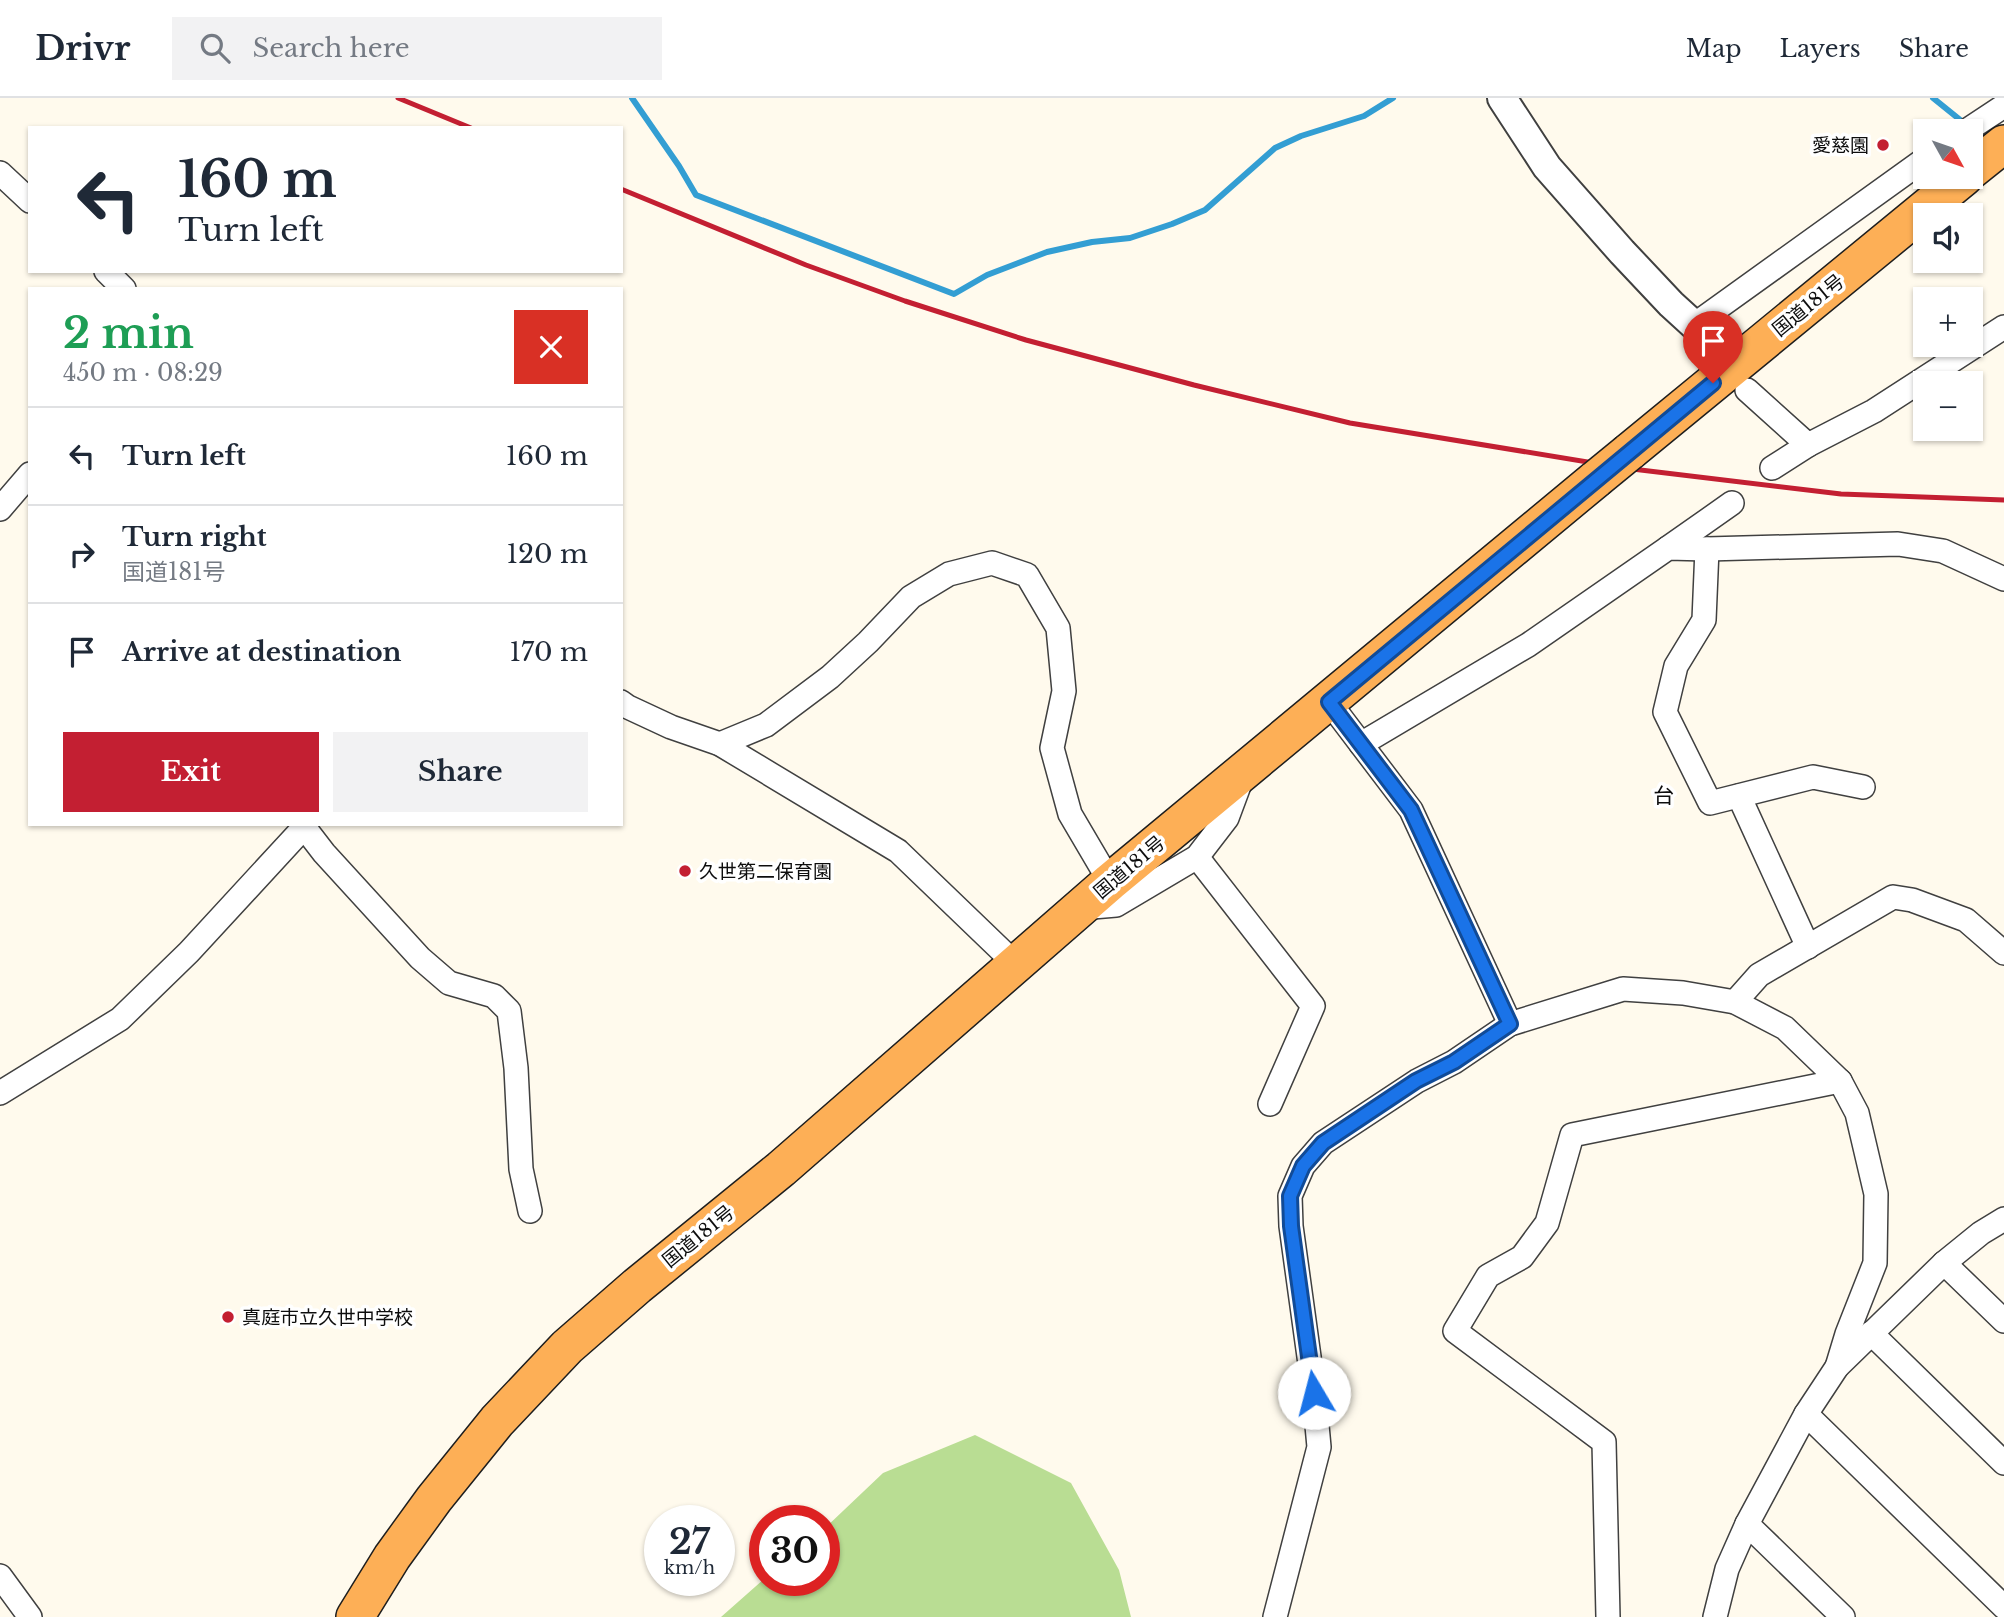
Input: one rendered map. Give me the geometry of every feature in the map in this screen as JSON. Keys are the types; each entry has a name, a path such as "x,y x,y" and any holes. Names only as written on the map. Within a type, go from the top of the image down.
{"highway":[{"path":"1983,161 2004,144"},
{"name":"国道181号","path":"355,1617 434,1499 497,1421 567,1348 637,1286 782,1168 1110,883 1949,189"}],"street":[{"path":"1502,98 1547,167 1622,252 1703,336 1913,169"},
{"path":"1983,120 2004,106"},
{"path":"0,173 28,199"},
{"path":"108,273 122,287"},
{"path":"1772,468 1808,445 1874,411 2004,327"},
{"path":"1747,390 1808,445"},
{"path":"0,509 28,476"},
{"path":"1361,744 1528,645 1732,503"},
{"path":"1668,548 1898,544 1943,551 2004,579"},
{"path":"1707,549 1704,620 1676,666 1665,712 1710,803 1813,777 1863,787"},
{"path":"720,744 766,724 820,685 868,642 911,597 949,574 992,564 1027,575 1058,628 1064,691 1052,748 1070,814 1110,883"},
{"path":"1329,702 1411,810 1510,1024"},
{"path":"623,706 720,744 898,851 1015,966"},
{"path":"1081,908 1116,905 1197,856 1227,818 1244,772"},
{"path":"1739,796 1808,947"},
{"path":"0,1093 120,1020 189,952 305,826 324,853 421,958 449,983 494,996 509,1011 516,1068 521,1170 530,1211"},
{"path":"1197,856 1314,1006 1270,1104"},
{"path":"1735,1002 1759,975 1893,897 1912,900 1966,920 2004,953"},
{"path":"1275,1617 1319,1447 1291,1226 1290,1196 1303,1166 1323,1143 1416,1081 1454,1062 1510,1024 1623,989 1683,993 1735,1002 1785,1028 1840,1081 1857,1113 1877,1194 1875,1263 1856,1308 1837,1367"},
{"path":"1608,1617 1604,1442 1455,1331 1488,1276 1522,1257 1547,1223 1572,1135 1840,1081"},
{"path":"1696,1617 1717,1607 1727,1569 1747,1524 1806,1414 1837,1367 1944,1263 1981,1233 2004,1219"},
{"path":"1944,1263 2004,1321"},
{"path":"1871,1333 2004,1463"},
{"path":"1806,1414 2004,1607"},
{"path":"1747,1524 1843,1617"},
{"path":"0,1576 30,1617"}],"green space":[{"path":"975,1435 1071,1483 1119,1570 1131,1617 721,1617 749,1592 749,1596 840,1596 840,1514 883,1473"}],"waterway":[{"path":"632,98 696,195 954,294 987,275 1047,252 1092,242 1130,238 1205,210 1275,148 1301,136 1364,116 1393,98"},
{"path":"1933,98 1959,119"}],"railway":[{"path":"398,98 466,126"},
{"path":"623,190 806,265 905,301 1026,340 1350,423 1624,468 1841,494 2004,500"}],"place":[{"name":"愛慈園","path":"1883,145"},
{"name":"久世第二保育園","path":"685,871"},
{"name":"真庭市立久世中学校","path":"228,1317"}],"district":[{"name":"台","path":"1664,796"}],"route":[{"path":"1314,1393 1291,1226 1290,1196 1303,1166 1323,1143 1416,1081 1454,1062 1510,1024 1411,810 1329,702 1713,383"}]}
